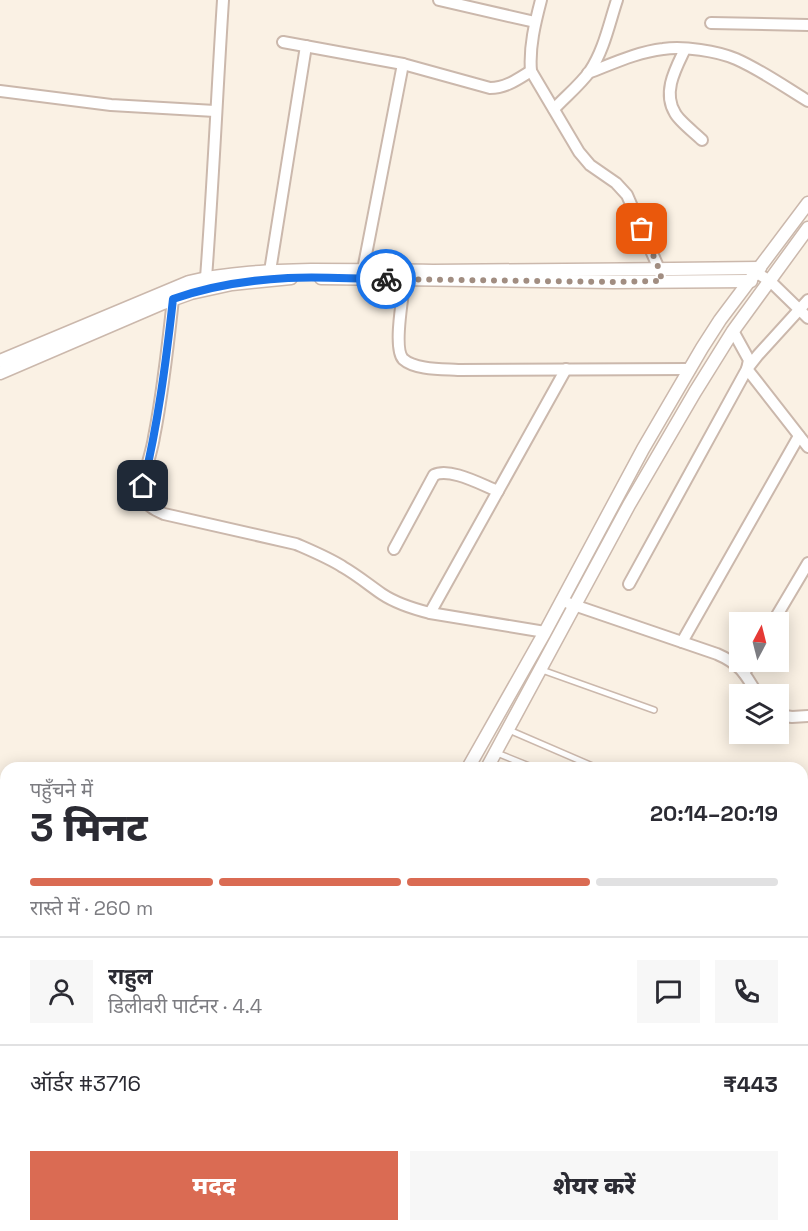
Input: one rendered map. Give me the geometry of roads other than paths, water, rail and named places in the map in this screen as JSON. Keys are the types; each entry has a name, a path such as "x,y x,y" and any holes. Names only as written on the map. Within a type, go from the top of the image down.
{"street":[{"path":"206,278 223,0"},
{"path":"439,0 535,22"},
{"path":"541,0 535,22 530,58 531,72 579,152 590,165 616,183 627,195 660,275"},
{"path":"554,109 588,74 603,47 616,0"},
{"path":"711,23 808,25"},
{"path":"283,42 403,64 490,88 508,85 531,72"},
{"path":"270,271 306,46"},
{"path":"588,74 636,55 663,49 706,51 735,58 808,101"},
{"path":"685,49 671,80 671,101 675,114 702,140"},
{"path":"363,270 403,64"},
{"path":"0,91 111,105 216,111"},
{"path":"471,762 562,601 643,448 702,348 808,203"},
{"path":"490,762 647,474 695,392 733,331 808,228"},
{"path":"0,361 189,282 270,271 756,274 770,281 804,314"},
{"path":"0,373 173,299 232,284 288,278 613,282 660,275"},
{"path":"405,279 398,348 404,360 412,364 458,370 690,369"},
{"path":"173,299 158,415 143,486 146,503 164,514 296,544 314,551 400,604 430,613 545,632"},
{"path":"629,584 747,369 758,355 804,314 808,300"},
{"path":"733,331 748,360 747,369 808,447"},
{"path":"430,613 566,369"},
{"path":"682,642 799,436"},
{"path":"394,549 434,475 449,473 498,491"},
{"path":"779,612 808,563"},
{"path":"562,601 731,660 738,665 751,684"},
{"path":"789,717 808,716"}],"lane":[{"path":"540,669 654,710"},
{"path":"508,729 583,762"},
{"path":"495,752 519,762"}]}
